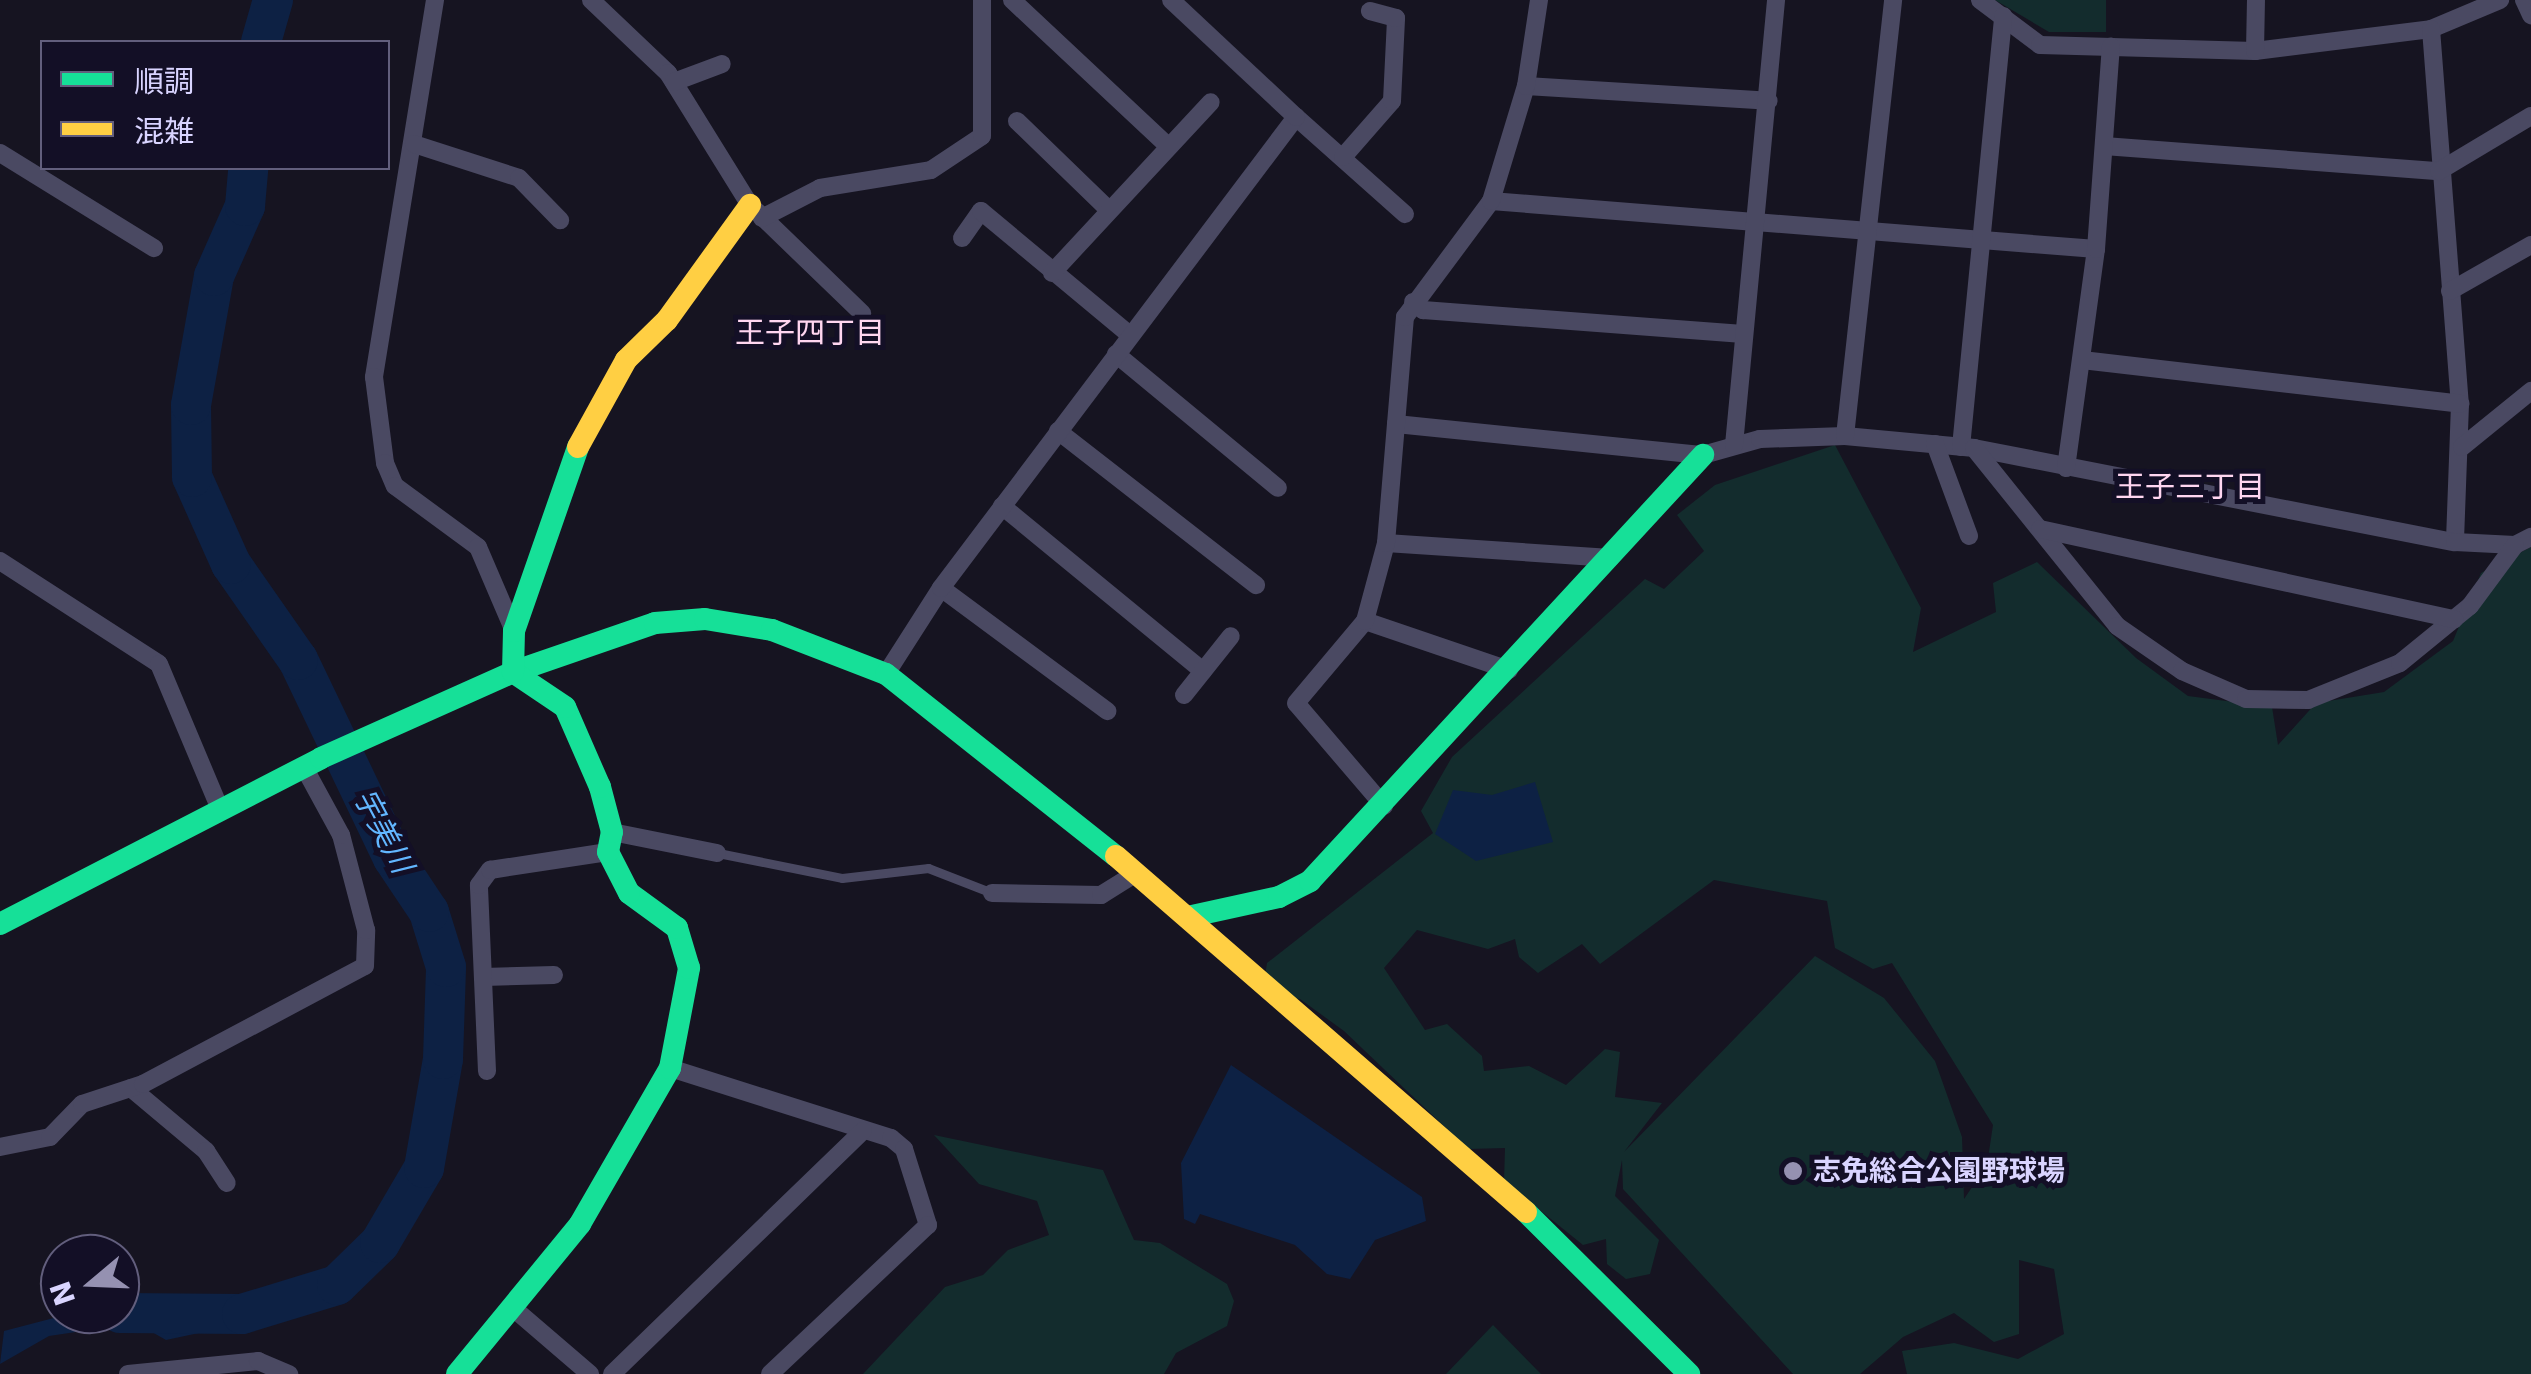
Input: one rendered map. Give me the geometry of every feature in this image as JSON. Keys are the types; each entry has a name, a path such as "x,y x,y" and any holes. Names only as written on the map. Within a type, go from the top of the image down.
{"street":[{"path":"435,0 374,377 385,463 395,486 478,547 514,631"},
{"path":"592,0 674,82 756,212 862,313"},
{"path":"513,672 514,631 586,426 626,360 667,320 756,212 820,188 931,170 982,136 982,0"},
{"path":"1012,0 1168,146"},
{"path":"1172,0 1405,214"},
{"path":"1384,806 1296,702 1365,621 1386,543 1405,318 1490,201 1526,86 1539,0"},
{"path":"1734,445 1776,0"},
{"path":"1845,436 1893,0"},
{"path":"1980,0 2040,45 2255,51 2431,29 2500,0"},
{"path":"2255,51 2256,0"},
{"path":"2524,0 2531,14"},
{"path":"1343,157 1392,101 1396,18 1370,11"},
{"path":"2002,16 1968,447 2117,626 2182,672 2246,699 2308,700 2400,663 2454,619 2523,541"},
{"path":"2431,29 2460,404 2462,447 2455,542"},
{"path":"2066,468 2096,249 2111,47"},
{"path":"674,82 722,64"},
{"path":"1526,86 1769,101"},
{"path":"1052,273 1211,102"},
{"path":"2104,146 2440,171 2531,116"},
{"path":"886,674 941,588 1296,117"},
{"path":"1017,121 1109,210"},
{"path":"414,144 519,178 560,220"},
{"path":"0,154 154,248"},
{"path":"1490,201 1984,235 2096,249"},
{"path":"962,238 980,211 1130,335"},
{"path":"2450,291 2531,245"},
{"path":"1414,302 1423,310 1743,334"},
{"path":"1116,354 1278,488"},
{"path":"2082,360 2460,404"},
{"path":"2462,447 2531,391"},
{"path":"1396,424 1703,454 1734,445 1845,436 1968,447 2455,542 2523,541"},
{"path":"1058,431 1256,585"},
{"path":"1935,444 1969,536"},
{"path":"1192,916 1279,896 1310,881 1384,806 1703,454"},
{"path":"1002,506 1203,671"},
{"path":"2040,529 2454,619"},
{"path":"1386,543 1612,558"},
{"path":"0,561 158,664 220,809"},
{"path":"941,588 1107,710"},
{"path":"0,924 313,763 513,672 655,624 705,619 802,638 886,674 1134,874 1192,916 1521,1207 1689,1374"},
{"path":"1365,621 1509,670"},
{"path":"1184,695 1231,636"},
{"path":"457,1374 580,1224 670,1068 689,968 677,928 629,893 565,707 513,672"},
{"path":"0,1147 50,1137 82,1104 131,1088 365,966 360,900 341,835 313,763"},
{"path":"487,1071 479,885 490,870 610,842 717,853"},
{"path":"992,892 1101,896 1134,874"},
{"path":"483,977 554,976"},
{"path":"670,1068 863,1130 904,1149 928,1226 770,1374"},
{"path":"131,1088 206,1152 227,1183"},
{"path":"612,1374 863,1130"},
{"path":"512,1307 590,1374"},
{"path":"128,1374 258,1361 289,1374"}],"lane":[{"path":"717,853 842,878 928,868 992,892"}],"green space":[{"path":"1995,0 2106,0 2106,32 2049,32"},
{"path":"1835,445 1921,608 1913,652 1996,612 1993,583 2037,562 2136,658 2188,696 2272,707 2278,745 2316,703 2384,692 2453,641 2481,573 2531,547 2531,1374 1907,1374 1902,1351 1954,1343 2018,1359 2064,1334 2054,1269 2019,1260 2019,1334 1994,1342 1954,1313 1903,1337 1860,1374 1793,1374 1623,1189 1622,1160 1615,1196 1659,1240 1650,1274 1626,1279 1607,1264 1606,1239 1583,1245 1504,1181 1505,1148 1468,1149 1344,1031 1300,999 1262,996 1267,963 1433,833 1421,811 1452,757 1645,579 1664,589 1704,551 1677,515 1715,485","holes":["1714,880 1827,901 1835,948 1873,969 1892,963 1993,1125 1987,1165 1964,1199 1962,1137 1935,1061 1884,998 1815,956 1624,1152 1662,1103 1615,1097 1620,1052 1605,1049 1566,1085 1529,1066 1484,1071 1482,1056 1447,1024 1425,1030 1384,968 1417,930 1488,949 1515,939 1519,957 1538,973 1582,944 1600,964"]},
{"path":"934,1135 1103,1170 1134,1240 1160,1243 1227,1284 1234,1301 1227,1326 1176,1353 1164,1374 863,1374 945,1287 983,1275 1008,1250 1049,1235 1037,1201 979,1184"},
{"path":"1493,1325 1541,1374 1446,1374"}],"water":[{"path":"1535,782 1553,842 1476,861 1435,834 1453,790 1492,795"},
{"path":"1231,1065 1422,1197 1426,1221 1375,1240 1350,1279 1327,1274 1295,1245 1200,1214 1195,1224 1184,1219 1181,1163"},
{"path":"157,1299 164,1309 186,1311 250,1304 255,1321 166,1340 140,1325 140,1301"},
{"path":"40,1322 40,1334 62,1334 49,1336 0,1364 4,1331"}],"waterway":[{"name":"宇美川","path":"262,40 273,0"},
{"name":"宇美川","path":"140,1313 242,1314 337,1285 380,1243 424,1168 443,1059 446,967 429,912 393,858 298,660 231,564 192,477 191,405 214,276 245,206 248,170"}],"traffic: fast":[{"path":"457,1374 580,1224 670,1068 689,968 677,928 629,893 608,852 612,832 600,787 565,707 513,672 514,631 578,447"},
{"path":"1192,916 1279,897 1310,881 1703,455"},
{"path":"0,924 321,758 513,672 655,623 705,619 772,630 886,674 1116,856"},
{"path":"1526,1212 1689,1374"}],"traffic: slow":[{"path":"578,447 626,360 667,320 750,205"},
{"path":"1116,856 1526,1212"}],"place":[{"name":"志免総合公園野球場","path":"1793,1171"}],"district":[{"name":"王子四丁目","path":"810,333"},
{"name":"王子三丁目","path":"2190,487"}]}
